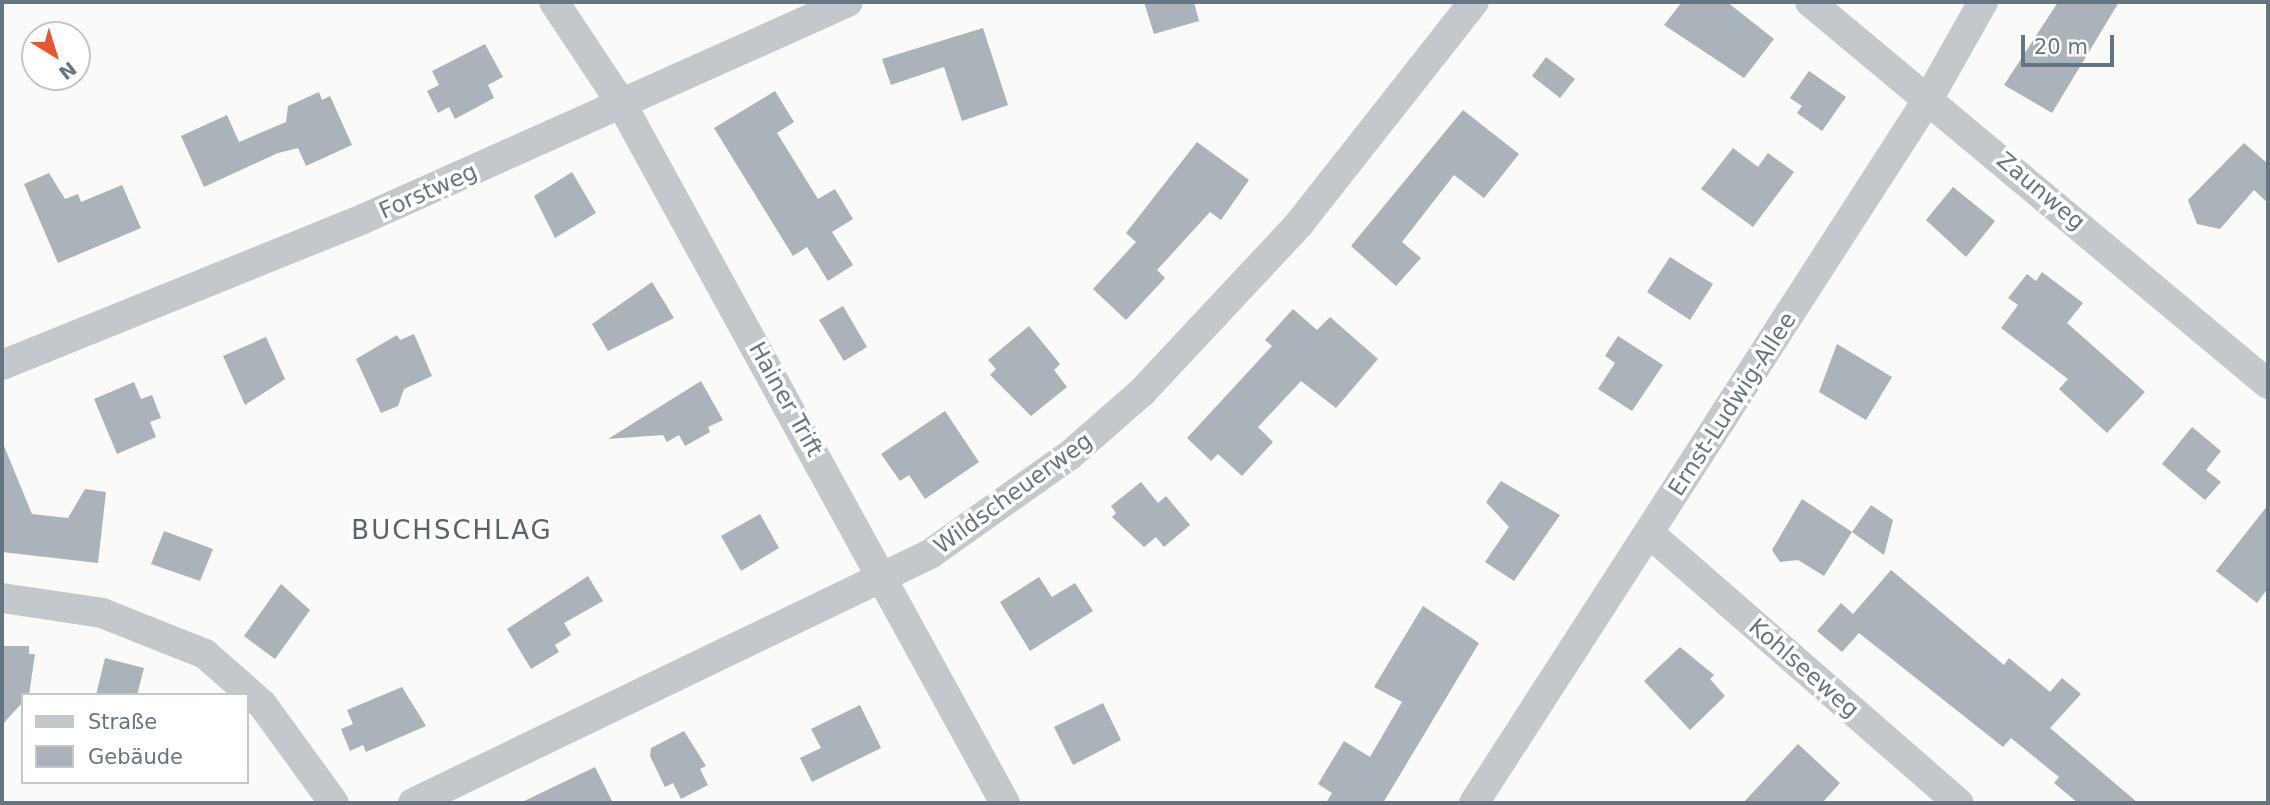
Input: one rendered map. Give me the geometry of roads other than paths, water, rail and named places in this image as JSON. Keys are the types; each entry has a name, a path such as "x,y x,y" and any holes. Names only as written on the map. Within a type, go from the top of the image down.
{"street":[{"name":"Hainer Trift","path":"554,2 621,103 885,577 1005,803"},
{"name":"Forstweg","path":"2,365 363,219 848,2"},
{"name":"Wildscheuerweg","path":"414,803 885,577 992,513 1142,392 1298,225 1474,2"},
{"name":"Zaunweg","path":"1811,2 1930,96 2268,384"},
{"name":"Ernst-Ludwig-Allee","path":"1474,803 1930,96 1983,2"},
{"name":"Kohlseeweg","path":"1649,533 1959,803"},
{"path":"2,598 102,613 205,654 262,704 334,803"}],"district":[{"name":"BUCHSCHLAG","path":"452,531"}]}
